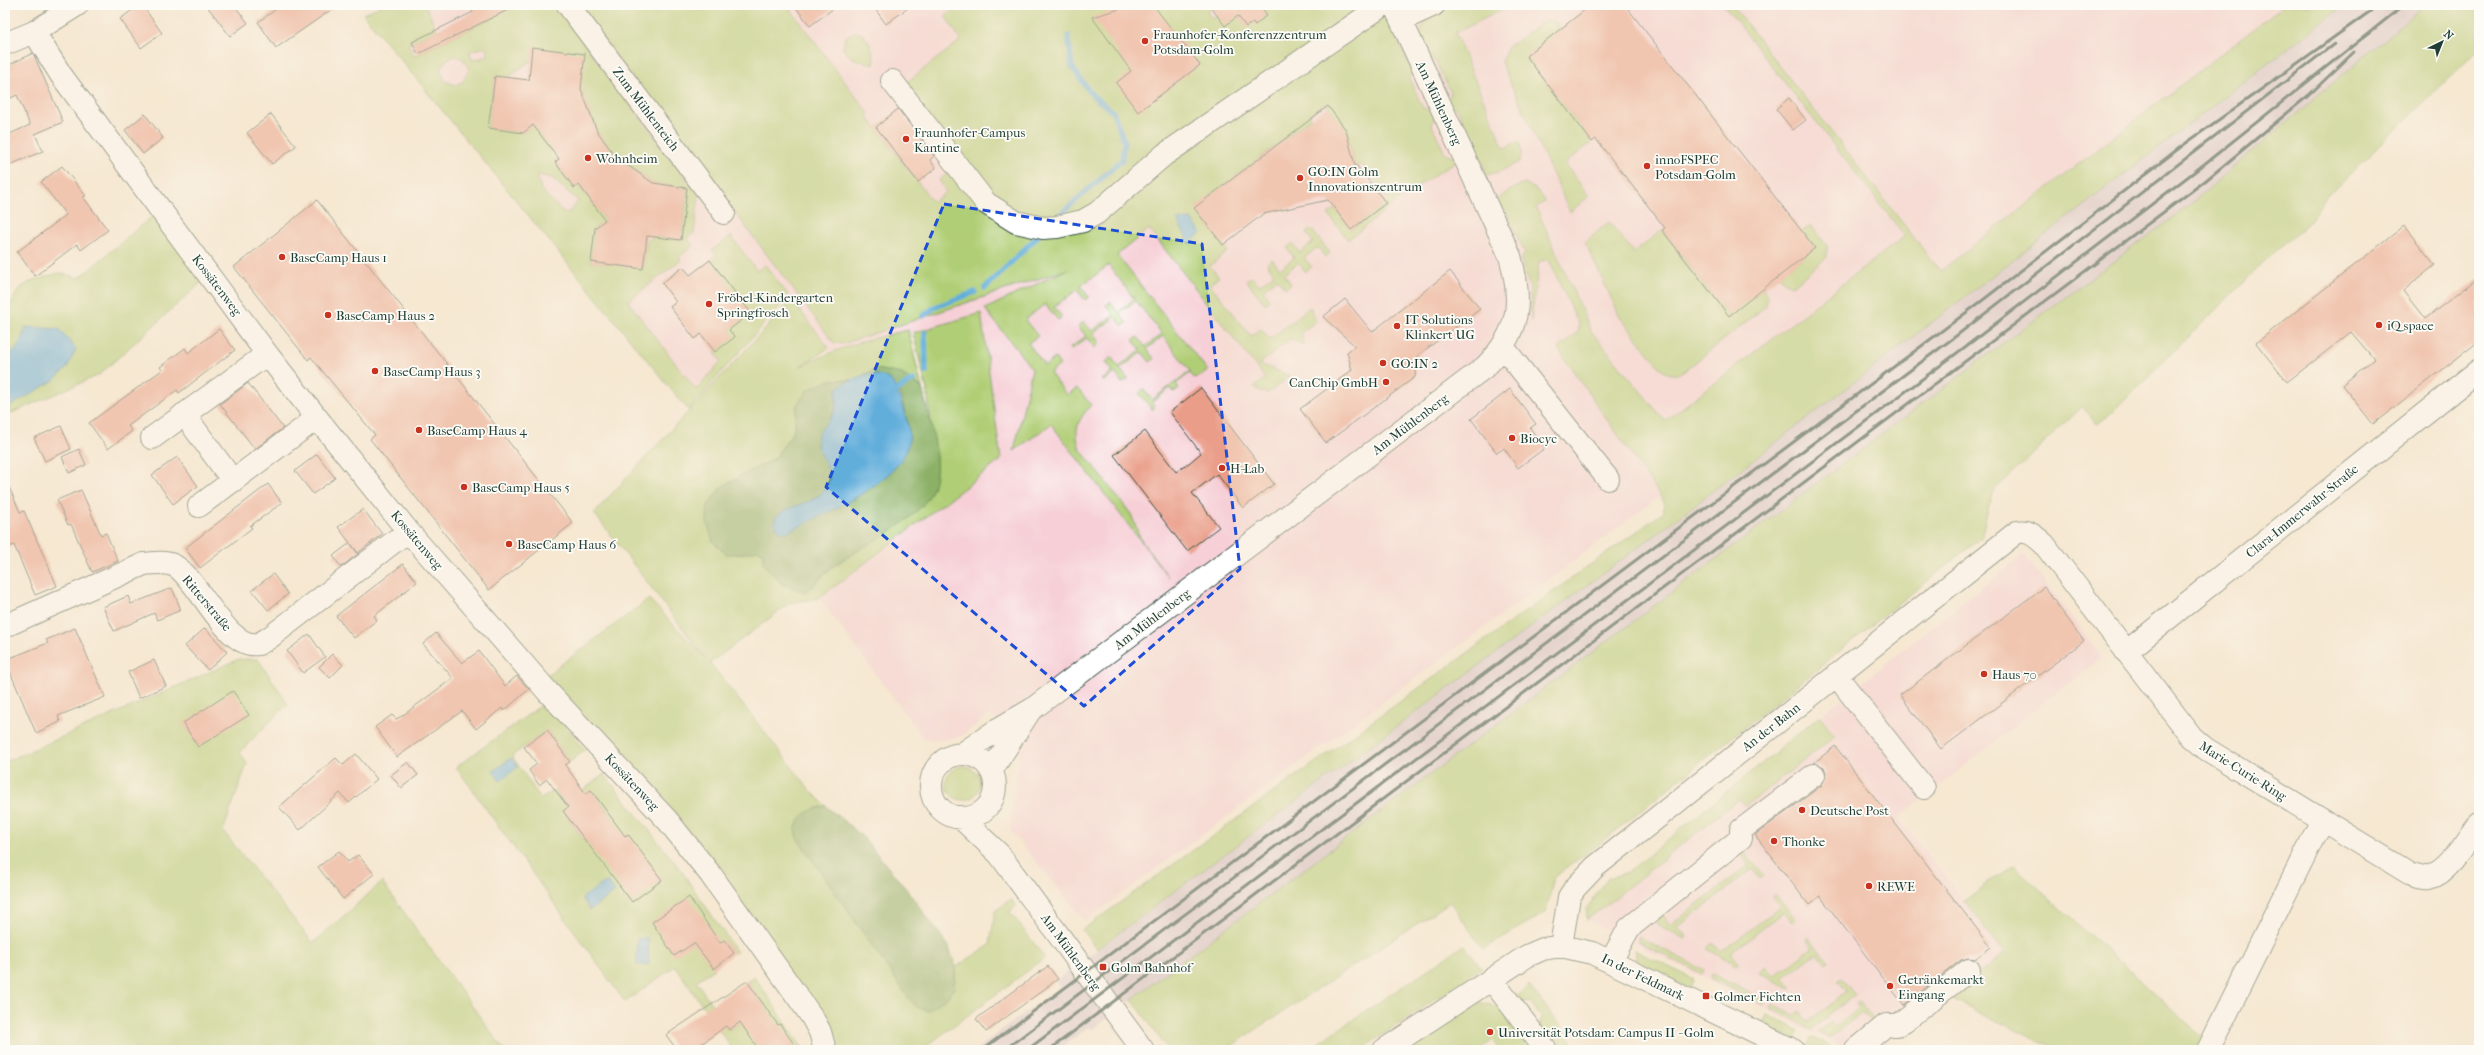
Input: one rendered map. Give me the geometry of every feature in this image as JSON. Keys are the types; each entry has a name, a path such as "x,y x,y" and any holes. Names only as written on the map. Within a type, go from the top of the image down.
{"street":[{"path":"5,44 34,32 77,5"},
{"name":"Zum Mühlenteich","path":"568,5 724,213"},
{"path":"892,81 986,203 1016,222 1043,228 1057,227 1083,221 1097,213 1164,155 1383,5"},
{"name":"Am Mühlenberg","path":"1143,1050 999,854 960,817 952,816 938,806 934,799 931,783 938,766 945,760 962,754 1031,710 1485,367 1503,347 1510,335 1518,298 1516,277 1510,256 1398,13 1434,5"},
{"name":"Kossätenweg","path":"34,32 61,75 267,354 408,531 548,692 668,821 711,875 812,1017 823,1041"},
{"path":"1503,347 1608,479"},
{"path":"152,438 267,354"},
{"name":"Clara-Immerwahr-Straße","path":"2126,652 2479,370"},
{"path":"184,414 233,481"},
{"path":"199,506 318,418"},
{"name":"Ritterstraße","path":"5,626 144,564 161,562 175,566 186,577 232,634 244,642 258,644 408,531"},
{"name":"Marie-Curie-Ring","path":"2017,532 2024,531 2034,534 2044,544 2198,744 2409,873 2430,877 2446,867 2479,824"},
{"name":"An der Bahn","path":"1561,946 1569,897 1575,888 1595,867 2017,532"},
{"path":"1836,675 1924,788"},
{"name":"Am Mühlenberg","path":"999,854 988,805 994,788 991,771 1031,710"},
{"path":"962,754 979,758 991,771"},
{"path":"1611,961 1629,928 1741,838 1741,830 1814,775"},
{"path":"960,817 981,812 988,805"},
{"path":"2208,1050 2322,820"},
{"name":"In der Feldmark","path":"1384,1050 1527,956 1543,949 1561,946 1581,949 1611,961 1793,1050"},
{"path":"1856,1050 1886,1026 1897,1025 1904,1021 1969,970"},
{"path":"1491,979 1546,1050"}],"highlighted area":[{"path":"944,204 1202,244 1240,569 1084,706 826,487"}],"shaded area":[{"path":"382,5 2285,5 1940,271 1660,496 1573,562 1085,921 1010,830 1020,748 990,714 962,736 943,740 923,738 819,598 1001,460 981,313 834,356 789,297 688,410 363,14"},
{"path":"2344,5 2425,5 2187,207 1982,359 1092,1030 1089,1027 1058,1050 975,1050 1059,987 1055,981 1675,520"},
{"path":"2024,554 2102,657 1899,818 2005,953 1950,998 1875,1050 1847,1050 1587,920 1740,799 1746,806 1835,736 1820,716"}],"green space":[{"path":"382,5 425,5 437,30 408,44 414,56 518,5 555,5 699,196 694,233 687,237 693,246 679,257 681,260 628,301 696,390 721,361 715,352 734,337 729,330 751,313 725,284 728,282 710,260 716,255 712,250 731,236 757,271 765,265 789,296 688,410 363,14","holes":["486,47 488,56 472,60 470,51","456,56 464,60 469,69 463,82 454,85 445,81 440,69 447,59","531,60 581,88 597,131 616,157 653,183 687,188 681,240 653,237 647,241 643,268 591,262 595,228 605,220 579,185 574,188 555,162 559,159 533,125 523,133 488,128 495,76 508,78","537,175 552,178 578,201 571,211 564,213 541,190"]},
{"path":"577,5 787,5 869,114 867,116 933,202 946,192 939,180 952,170 898,89 961,40 945,16 960,5 1209,5 1212,8 1207,12 1212,18 1217,15 1238,16 1246,27 1253,22 1255,24 1267,15 1260,5 1382,5 1412,71 1409,78 1423,108 1431,110 1434,117 1432,125 1445,154 1453,157 1455,162 1408,192 1348,240 1328,214 1335,209 1351,230 1389,201 1362,165 1355,166 1346,130 1325,103 1309,115 1311,118 1195,208 1228,251 1210,266 1219,277 1210,284 1251,336 1261,329 1270,339 1310,307 1316,321 1301,333 1304,345 1290,339 1260,364 1290,376 1268,393 1260,392 1254,387 1265,378 1149,229 1117,255 1208,371 1195,379 1190,373 1176,384 1179,388 1174,392 1170,388 1151,403 1155,407 1152,410 1139,393 1143,389 1152,400 1190,371 1163,336 1147,349 1154,359 1150,362 1142,352 1120,369 1128,379 1122,383 1115,373 1104,381 1102,380 1113,372 1106,362 1111,357 1119,367 1141,350 1133,340 1138,337 1145,347 1162,334 1136,301 1119,313 1127,323 1123,326 1115,317 1093,334 1100,343 1095,348 1087,338 1071,350 1070,348 1086,336 1078,326 1084,322 1092,331 1114,315 1106,305 1110,302 1118,312 1134,299 1109,265 1081,286 1089,297 1085,300 1077,290 1054,307 1062,317 1058,320 1045,304 1025,320 1038,336 1028,343 1045,366 1055,358 1060,365 1050,373 1067,395 1077,388 1091,405 1078,426 1077,436 1080,449 1131,514 1141,540 1169,578 1051,424 1014,451 1032,369 985,309 1068,269 843,344 834,343"},
{"path":"1449,5 1512,5 1455,33 1504,148 1519,141 1522,154 1519,162 1499,172 1483,176 1485,168 1457,108 1451,107 1447,99 1451,93 1435,61 1428,58 1419,36 1426,19"},
{"path":"1724,5 1732,5 1940,271 2285,5 2344,5 1675,520 1097,949 1082,930 1664,512 1663,500 1558,349 1578,332 1579,325 1549,260 1539,261 1531,321 1530,288 1521,260 1525,253 1504,208 1496,206 1495,202 1510,190 1527,184 1540,193 1545,202 1536,207 1591,331 1665,421 1905,236"},
{"path":"2425,5 2479,5 2479,49 2327,196 2302,230 2276,250 2111,414 2096,424 2082,406 1992,493 1981,538 1595,847 1554,877 1546,912 1483,949 1450,902 1225,1050 1168,1050 1132,999 1982,359 2187,207"},
{"path":"1545,20 1555,22 1561,29 1526,56 1592,142 1565,164 1589,196 1570,212 1501,62 1508,47"},
{"path":"855,32 860,33 867,39 875,62 873,64 852,58 843,49 845,37"},
{"path":"154,215 203,281 99,375 5,416 5,314 19,289 33,280 59,273 79,278"},
{"path":"1609,222 1634,253 1662,230 1728,316 1764,288 1768,296 1766,306 1683,372 1673,374 1663,371 1619,315 1585,242"},
{"path":"1811,225 1827,246 1827,257 1793,286 1784,283 1779,276 1815,248 1802,232"},
{"path":"1311,229 1330,253 1325,257 1318,247 1304,258 1312,267 1306,272 1298,263 1284,274 1291,284 1285,288 1277,278 1263,290 1270,300 1265,304 1246,280 1252,276 1259,285 1274,274 1267,264 1272,259 1280,269 1294,258 1287,248 1292,243 1300,253 1313,242 1306,233"},
{"path":"792,300 829,348 799,367 826,354 852,345 908,330 922,388 913,380 876,369 852,380 830,380 797,405 794,430 775,458 755,470 739,476 713,542 726,554 741,554 758,549 764,553 763,563 783,584 807,592 832,567 908,518 923,504 936,465 927,390 913,333 981,313 1001,460 819,598 790,603 710,663 810,790 826,806 808,813 800,820 796,831 797,838 954,989 956,967 990,945 995,911 1011,899 1016,906 1010,912 1045,958 921,1050 825,1050 820,1032 547,675 649,599 706,659 594,513"},
{"path":"876,369 902,374 922,388 936,451 936,476 933,488 927,500 904,522 833,566 807,592 783,585 763,563 764,553 758,550 741,554 726,554 713,542 707,522 708,505 721,487 775,458 794,430 797,405 807,390 830,380 852,380 841,385 836,391 836,407 829,421 818,435 817,444 830,473 829,483 822,493 808,502 778,515 855,499 870,487 909,430 901,399 894,384 887,379 866,374"},
{"path":"239,659 258,659 288,704 240,752 247,764 223,831 313,943 382,882 504,1050 5,1050 5,762"},
{"path":"546,702 585,750 570,762 547,730 512,756 541,799 555,790 568,807 563,811 585,842 614,821 592,790 586,794 583,790 604,774 680,869 737,952 734,953 724,940 714,969 696,981 729,1030 764,1006 747,981 754,976 804,1050 733,1050 675,966 625,1002 456,767"},
{"path":"1820,716 1835,736 1746,806 1739,799 1587,920 1586,909 1608,878 1628,872"},
{"path":"960,766 966,766 975,771 979,777 979,789 975,795 966,800 960,800 951,795 946,786 946,780 951,771"},
{"path":"826,806 863,837 907,890 948,945 956,967 954,989 947,998 927,1011 917,1007 910,1000 797,838 795,830 797,824 803,816 811,810"},
{"path":"1743,851 1764,876 1760,879 1752,869 1678,927 1687,937 1685,939 1657,924 1657,919 1663,915 1671,925 1749,865 1740,854"},
{"path":"2013,865 2217,1050 2057,1050 1950,998 2005,953 1964,901"},
{"path":"1775,894 1796,919 1793,922 1784,912 1731,953 1739,963 1737,965 1707,949 1712,942 1721,952 1780,907 1772,896"},
{"path":"1639,937 1704,970 1702,974 1637,941"},
{"path":"1808,937 1828,961 1825,963 1817,953 1783,978 1792,988 1790,989 1759,973 1765,966 1774,976 1813,948 1806,939"},
{"path":"1464,945 1482,968 1360,1050 1308,1050"},
{"path":"1634,950 1694,979 1689,989 1638,964"},
{"path":"1712,974 1766,1001 1764,1005 1710,978"},
{"path":"1842,979 1855,995 1812,1029 1771,1008 1773,1004 1794,1015 1800,1011 1808,1022 1847,992 1838,981"},
{"path":"1529,985 1579,1050 1566,1050 1555,1035 1544,1034 1539,1028 1541,1017 1529,1002 1520,1002 1516,997"},
{"path":"1859,1001 1874,1021 1872,1023 1863,1012 1829,1038 1817,1032 1831,1022 1835,1026 1859,1008 1856,1003"},
{"path":"1475,1002 1485,1003 1503,1012 1516,1025 1535,1050 1500,1050 1492,1040 1479,1050 1401,1050"},
{"path":"1767,1015 1800,1031 1796,1040 1808,1045 1811,1037 1835,1049 1814,1050 1763,1025"}],"water":[{"path":"1191,219 1201,233 1190,244 1177,220"},
{"path":"26,327 59,329 76,349 67,368 53,381 5,409 5,360 19,345"},
{"path":"866,374 881,376 890,380 896,389 906,417 909,431 909,441 904,456 893,470 858,496 818,518 785,533 782,532 775,523 778,515 813,499 824,490 828,483 829,473 818,448 817,438 835,411 836,391 841,385"},
{"path":"511,758 518,767 500,781 493,771"},
{"path":"607,881 615,892 590,910 582,898"},
{"path":"648,938 649,965 637,965 637,939"}],"building":[{"path":"139,5 142,5 162,33 141,48 120,19"},
{"path":"206,5 234,5 248,23 230,36"},
{"path":"282,5 338,5 276,48 258,22"},
{"path":"469,5 518,5 418,54 412,42 473,12"},
{"path":"794,5 838,5 810,26"},
{"path":"872,5 912,5 886,24"},
{"name":"Fraunhofer-Konferenzzentrum Potsdam-Golm","path":"1134,5 1153,5 1200,65 1138,112 1116,83 1131,71 1092,17"},
{"path":"1209,5 1260,5 1267,15 1255,25 1253,22 1246,27 1238,16 1225,26"},
{"path":"1591,5 1625,5 1815,248 1729,316 1662,230 1665,228 1596,139 1592,142 1526,56"},
{"name":"Wohnheim","path":"532,47 585,54 581,89 597,131 616,157 653,183 687,188 681,240 647,236 643,269 591,262 595,228 605,220 579,185 574,188 555,162 559,159 533,125 523,133 488,128 495,76 529,80"},
{"path":"33,53 63,122 35,134 43,151 5,167 5,136 30,125 17,95 11,98 5,84 5,77 11,74 7,66"},
{"path":"1789,98 1806,120 1793,130 1776,109"},
{"name":"GO:IN Golm Innovationszentrum","path":"1328,106 1346,130 1355,166 1357,166 1386,203 1351,230 1328,200 1263,214 1223,245 1194,208"},
{"name":"Fraunhofer-Campus Kantine","path":"898,109 934,156 930,160 936,168 918,182 876,127"},
{"path":"145,114 163,138 143,154 125,130"},
{"path":"271,114 296,146 272,164 247,133"},
{"path":"62,166 86,196 83,197 108,230 81,250 77,244 35,276 17,252 66,215 41,182"},
{"path":"317,200 573,523 489,590 370,439 375,435 311,357 308,360 234,267"},
{"name":"iQ space","path":"2404,226 2435,265 2403,291 2425,319 2479,277 2479,341 2373,424 2342,385 2374,359 2351,332 2287,382 2256,343"},
{"name":"Fröbel-Kindergarten Springfrosch","path":"710,260 751,313 729,330 735,337 715,352 701,334 695,339 670,307 676,302 662,283 683,267 690,275"},
{"name":"GO:IN 2","path":"1450,271 1480,309 1417,356 1415,377 1326,443 1300,409 1352,370 1347,352 1355,346 1323,317 1345,299 1372,332"},
{"path":"219,329 235,350 179,393 177,390 128,426 132,431 108,449 89,423 162,370 160,367 185,348 188,353"},
{"path":"248,383 283,428 255,449 220,404"},
{"name":"H-Lab","path":"1201,388 1274,484 1243,508 1217,474 1192,493 1219,527 1187,551 1114,455 1145,431 1176,472 1189,463 1201,453 1170,412"},
{"name":"Biocyc","path":"1510,389 1536,424 1530,428 1545,448 1518,468 1504,448 1497,453 1471,419"},
{"path":"61,426 71,449 45,461 34,438"},
{"path":"79,449 86,465 69,473 62,457"},
{"path":"317,454 335,478 313,494 295,471"},
{"path":"177,457 198,486 173,504 152,475"},
{"path":"5,478 20,512 24,511 57,586 35,595 14,545 9,547 5,538"},
{"path":"268,484 282,503 250,526 252,528 200,568 185,548"},
{"path":"81,490 101,535 106,533 118,561 92,572 71,524 68,525 57,500"},
{"path":"363,509 382,534 358,553 351,544 358,554 341,567 333,556 350,543 338,527"},
{"path":"403,564 417,582 374,616 377,620 354,638 336,616"},
{"path":"273,574 288,594 268,610 252,590"},
{"name":"Haus 70","path":"2044,587 2084,641 1941,749 1900,695"},
{"path":"172,588 181,610 157,620 154,613 114,631 103,607 128,596 131,604"},
{"path":"75,628 105,697 58,716 60,722 36,733 5,660 48,643 46,640"},
{"path":"205,628 227,652 208,670 185,646"},
{"path":"436,633 462,663 479,651 505,686 517,676 529,689 504,711 502,708 476,729 462,711 397,757 375,727 392,715 396,719 402,716 453,678 423,644"},
{"path":"309,634 325,657 303,673 287,651"},
{"path":"332,654 343,665 330,678 319,667"},
{"path":"154,660 166,686 139,698 128,672"},
{"path":"233,691 249,715 198,747 183,723"},
{"path":"547,730 570,762 565,765 586,794 591,790 625,836 628,834 662,880 632,902 563,811 568,807 547,779 539,785 529,770 537,764 524,747"},
{"name":"REWE","path":"1835,746 1991,947 1975,959 1968,958 1961,960 1904,1005 1820,896 1809,905 1755,835 1822,785 1826,773 1824,767 1814,763"},
{"path":"356,754 377,779 349,803 340,793 300,830 279,807 336,758 343,765"},
{"path":"408,762 418,775 401,788 391,775"},
{"path":"339,851 348,862 358,855 374,874 343,899 318,867"},
{"path":"689,897 720,943 724,940 734,953 714,969 694,943 674,956 652,922"},
{"path":"1048,966 1058,979 986,1032 976,1019"},
{"path":"747,981 778,1025 780,1024 798,1050 759,1050 740,1022 729,1030 726,1026 693,1050 677,1050 666,1035"}],"waterway":[{"path":"1057,217 1122,160 1124,141 1113,112 1092,95 1072,67 1068,36"},
{"path":"985,288 1039,235"},
{"path":"923,316 935,307 975,292"},
{"path":"925,333 926,372"},
{"path":"897,390 913,380"}],"railway":[{"path":"982,1050 1983,300 2182,146 2379,5"},
{"path":"1027,1050 1965,347 2198,169 2404,5"},
{"path":"1004,1050 1956,336 2334,44"},
{"path":"1049,1050 2205,181 2309,95 2354,52"}],"place":[{"name":"Fraunhofer-Konferenzzentrum Potsdam-Golm","path":"1145,41"},
{"name":"Fraunhofer-Campus Kantine","path":"906,139"},
{"name":"Wohnheim","path":"588,158"},
{"name":"innoFSPEC Potsdam-Golm","path":"1647,166"},
{"name":"GO:IN Golm Innovationszentrum","path":"1300,178"},
{"name":"BaseCamp Haus 1","path":"282,257"},
{"name":"Fröbel-Kindergarten Springfrosch","path":"709,304"},
{"name":"BaseCamp Haus 2","path":"328,315"},
{"name":"iQ space","path":"2379,325"},
{"name":"IT Solutions Klinkert UG","path":"1397,326"},
{"name":"GO:IN 2","path":"1383,363"},
{"name":"BaseCamp Haus 3","path":"375,371"},
{"name":"CanChip GmbH","path":"1386,382"},
{"name":"BaseCamp Haus 4","path":"419,430"},
{"name":"Biocyc","path":"1512,438"},
{"name":"H-Lab","path":"1222,468"},
{"name":"BaseCamp Haus 5","path":"464,487"},
{"name":"BaseCamp Haus 6","path":"509,544"},
{"name":"Haus 70","path":"1984,674"},
{"name":"Deutsche Post","path":"1802,810"},
{"name":"Thonke","path":"1774,841"},
{"name":"REWE","path":"1869,886"},
{"name":"Golm Bahnhof","path":"1103,967"},
{"name":"Getränkemarkt Eingang","path":"1890,986"},
{"name":"Golmer Fichten","path":"1706,996"},
{"name":"Universität Potsdam: Campus II - Golm","path":"1490,1032"}]}
